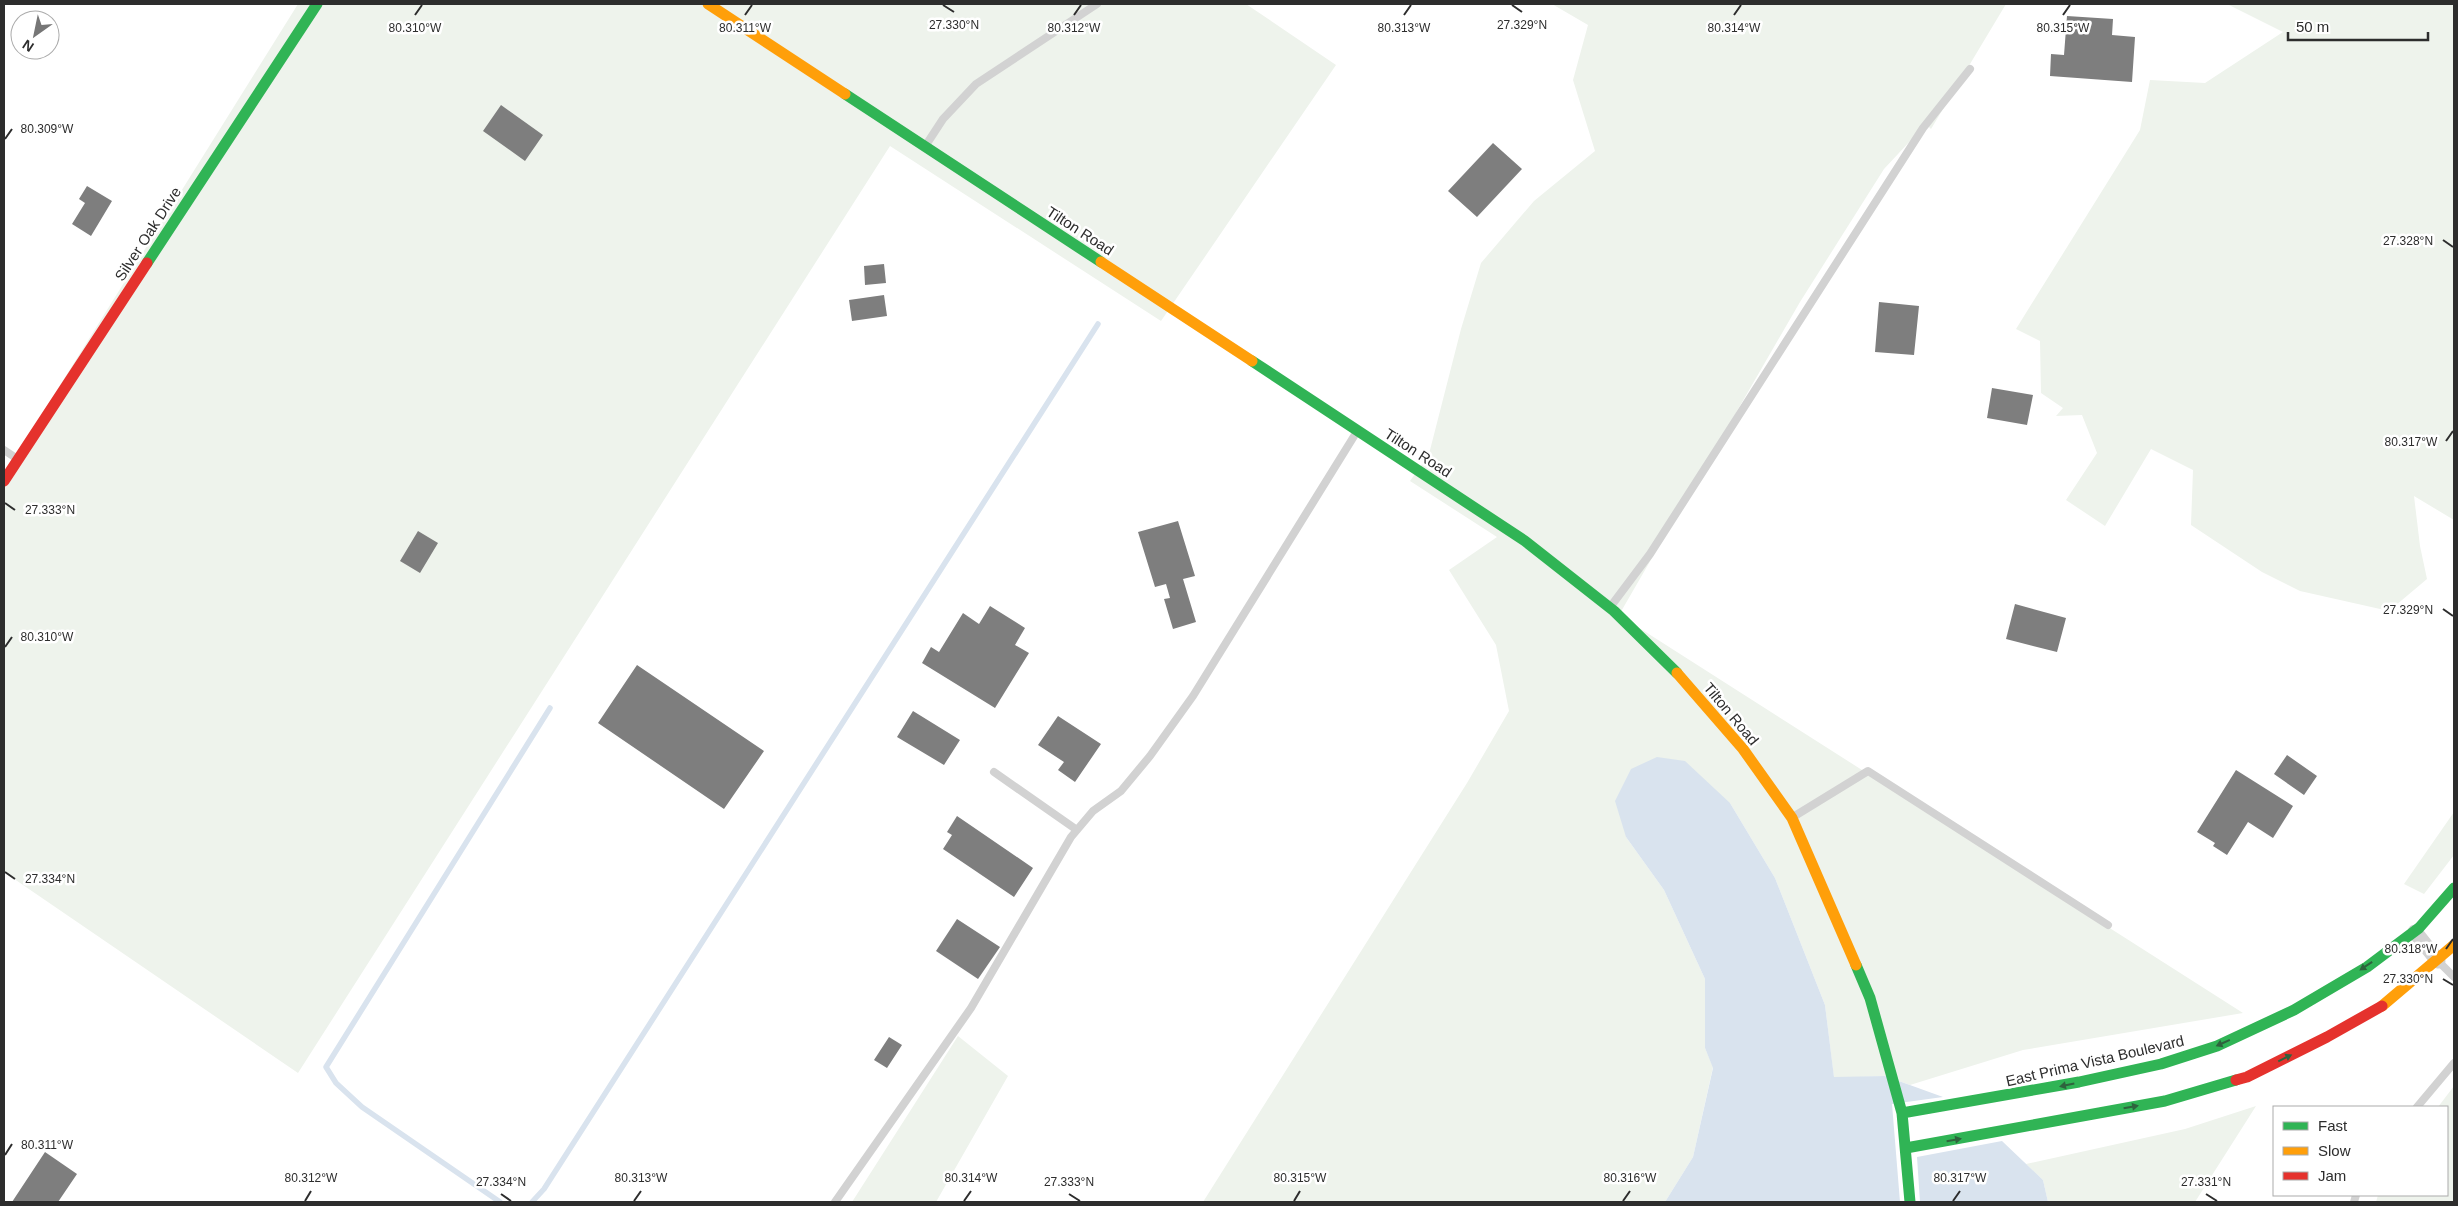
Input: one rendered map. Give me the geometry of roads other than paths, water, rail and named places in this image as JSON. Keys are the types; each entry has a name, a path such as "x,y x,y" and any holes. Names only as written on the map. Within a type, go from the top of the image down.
{"street":[{"name":"Silver Oak Drive","path":"4,481 317,4"},
{"name":"Tilton Road","path":"708,4 1525,541 1610,608 1677,673 1743,749 1792,818 1870,998 1902,1113 1910,1202"},
{"name":"East Prima Vista Boulevard","path":"1902,1113 1970,1105 2069,1085 2143,1068 2216,1047 2306,1006 2415,932 2454,888"},
{"path":"2415,932 2438,961"},
{"path":"1906,1148 2165,1101 2247,1077 2327,1037 2389,1002 2454,945"}],"lane":[{"path":"925,147 943,119 976,84 1097,4"},
{"path":"1610,608 1650,554 1923,128 1970,69"},
{"path":"836,1202 971,1008 1071,838 1094,811 1121,791 1150,756 1193,696 1357,431"},
{"path":"4,450 18,459"},
{"path":"1792,818 1868,771 2108,925"},
{"path":"994,772 1077,830"},
{"path":"2438,961 2454,977"},
{"path":"2418,1106 2454,1062"}],"waterway":[{"path":"532,1202 544,1189 1098,324"},
{"path":"500,1202 362,1107 336,1083 326,1067 550,708"}]}
